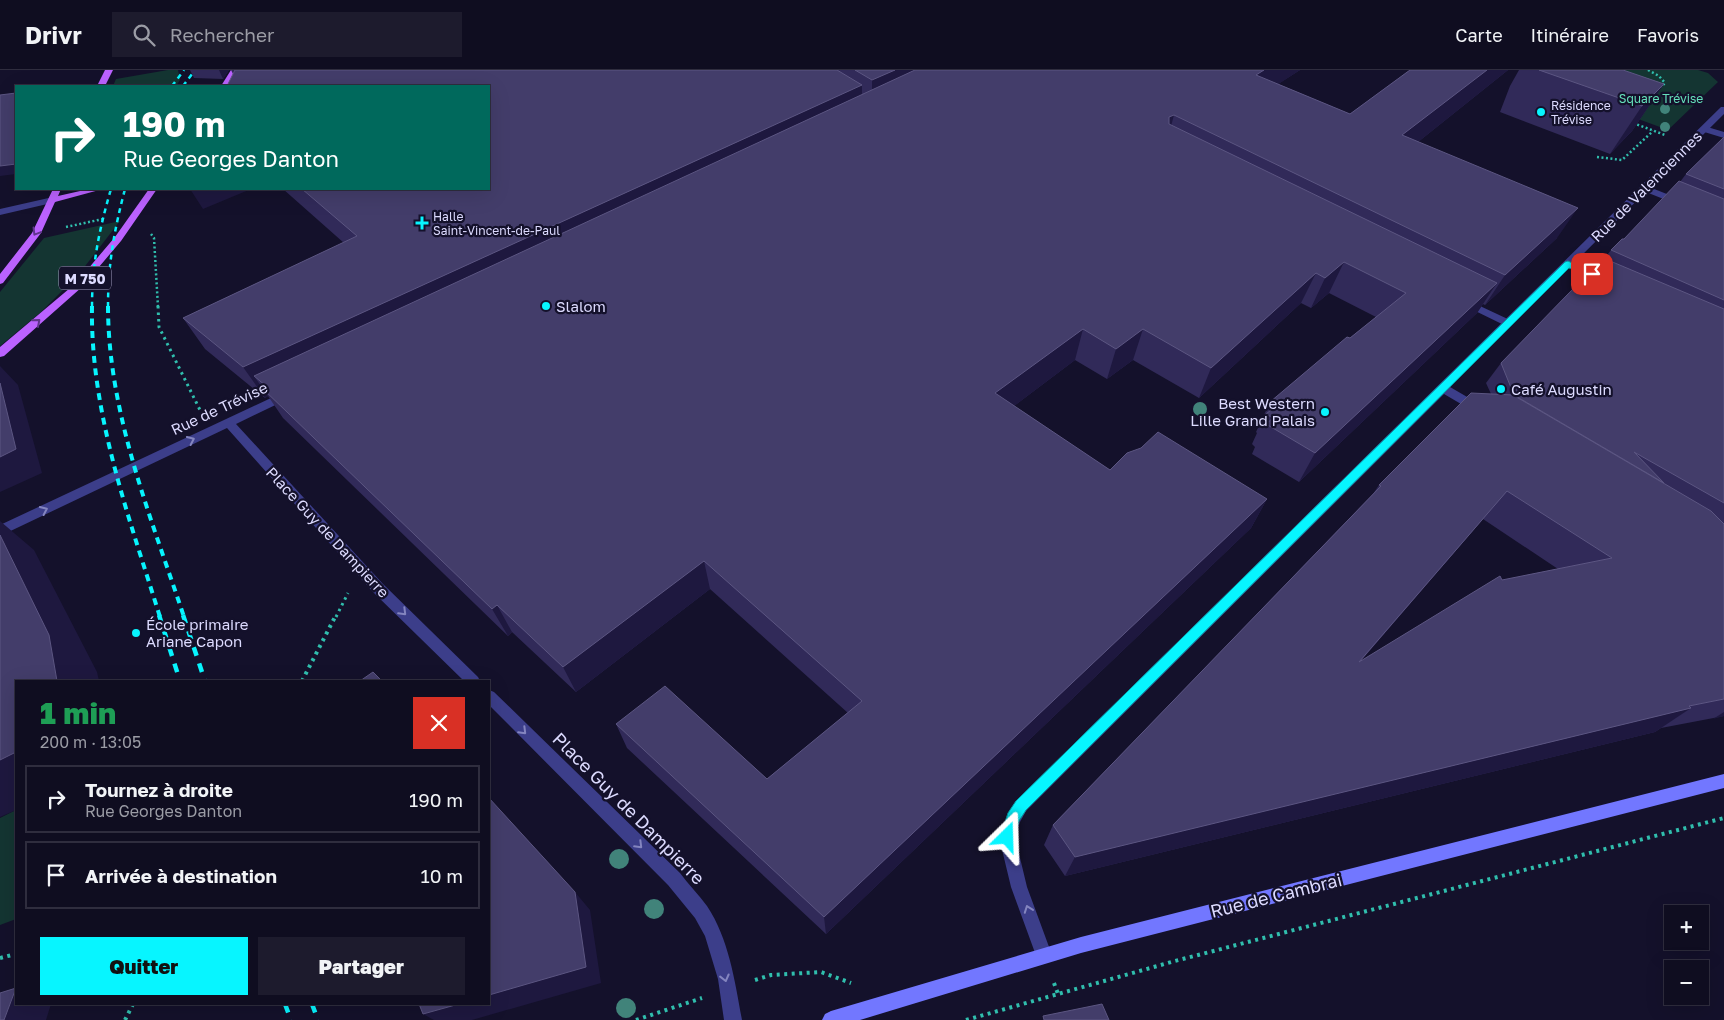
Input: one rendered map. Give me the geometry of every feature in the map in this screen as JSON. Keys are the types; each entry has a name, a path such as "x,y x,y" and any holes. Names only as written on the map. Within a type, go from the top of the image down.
{"main road":[{"path":"102,85 109,70"},
{"path":"226,85 235,70"},
{"path":"0,281 36,233 57,190"},
{"path":"52,200 95,190"},
{"name":"M 750","path":"0,353 79,285 112,246 152,190"},
{"name":"Rue de Cambrai","path":"831,1020 1044,955 1724,781"}],"street":[{"name":"Rue de Valenciennes","path":"1044,955 1019,887 1007,837 1013,818 1021,806 1724,109"},
{"path":"1704,129 1724,134"},
{"path":"1644,188 1692,208"},
{"path":"0,212 52,200"},
{"path":"1568,264 1618,286"},
{"path":"1455,297 1508,323"},
{"path":"1443,388 1488,415"},
{"name":"Rue de Trévise","path":"0,531 297,389"},
{"name":"Place Guy de Dampierre","path":"228,422 361,568 473,680"},
{"name":"Place Guy de Dampierre","path":"490,697 674,879 701,912 712,933 726,979 732,1020"}],"path":[{"path":"1648,70 1659,76 1665,83 1656,92"},
{"path":"1625,120 1688,144"},
{"path":"1597,157 1622,160 1653,131"},
{"path":"36,233 138,212"},
{"path":"154,238 159,328 200,411 228,422"},
{"path":"303,680 361,568"},
{"path":"966,1020 1175,961 1724,818"},
{"path":"0,958 15,954"},
{"path":"767,976 821,972 860,986 879,1005"},
{"path":"636,1020 685,1003"},
{"path":"125,1020 132,1005"}],"green space":[{"path":"178,70 180,80 177,85 113,85 116,79"},
{"name":"Square Trévise","path":"1552,70 1698,70 1708,73 1718,82 1668,130 1565,92"},
{"path":"120,221 79,274 41,312 0,346 0,292 44,238"},
{"path":"15,810 15,919 0,925 0,818"}],"building":[{"name":"Halle Saint-Vincent-de-Paul","path":"235,70 837,70 862,85 243,367 183,318 357,236 303,190 490,190 490,85 228,85"},
{"path":"855,70 895,70 872,80"},
{"path":"915,70 1264,70 1256,75 1350,114 1410,70 1487,70 1402,135 1578,208 1505,275 1174,115 1169,117 1169,124 1497,283 1315,453 1266,424 1273,418 1266,414 1276,406 1270,402 1347,337 1350,338 1406,293 1344,262 1325,278 1316,273 1211,368 1143,329 1116,349 1083,329 995,393 1110,470 1127,453 1141,448 1158,432 1267,499 824,917 616,724 665,686 767,779 862,701 704,561 563,667 497,605 492,609 262,388 266,386 254,376"},
{"path":"1539,70 1623,70 1664,84 1642,106"},
{"path":"15,93 15,164 0,166 0,95"},
{"path":"1724,137 1724,189 1686,174"},
{"path":"1679,181 1724,199 1724,300 1611,250 1624,239"},
{"path":"1603,258 1724,309 1724,503 1634,452 1664,483 1514,395 1501,363"},
{"path":"0,383 16,449 0,457"},
{"path":"1471,393 1513,395 1711,511 1724,524 1724,699 1075,857 1053,825 1381,486 1379,485","holes":["1507,491 1612,558 1502,580 1500,576 1359,662"]},
{"path":"0,535 49,635 57,680 15,680 15,752 0,760"},
{"path":"373,672 381,680 361,680"},
{"path":"490,799 575,892 586,967 490,995"},
{"path":"15,988 4,1020 0,1020 0,993"},
{"path":"1102,1004 1109,1020 1044,1020 1043,1016"},
{"path":"419,1005 455,1005 423,1014"}],"railway":[{"path":"173,85 184,70"},
{"path":"184,85 195,70"},
{"path":"92,307 93,276 97,247 111,190"},
{"path":"108,306 112,248 125,190"},
{"path":"108,306 115,386 123,425 145,503 184,617"},
{"path":"92,307 93,346 104,425 124,503 160,617"},
{"path":"159,615 180,680"},
{"path":"183,615 205,680"},
{"path":"285,1005 291,1020"},
{"path":"312,1005 318,1020"}],"place":[{"name":"Résidence Trévise","path":"1541,112"},
{"name":"Halle Saint-Vincent-de-Paul","path":"422,223"},
{"name":"Slalom","path":"546,306"},
{"name":"Café Augustin","path":"1501,389"},
{"name":"Best Western Lille Grand Palais","path":"1325,412"},
{"name":"École primaire Ariane Capon","path":"136,633"}],"route":[{"path":"1007,837 1013,818 1021,806 1568,264 1592,274"}]}
